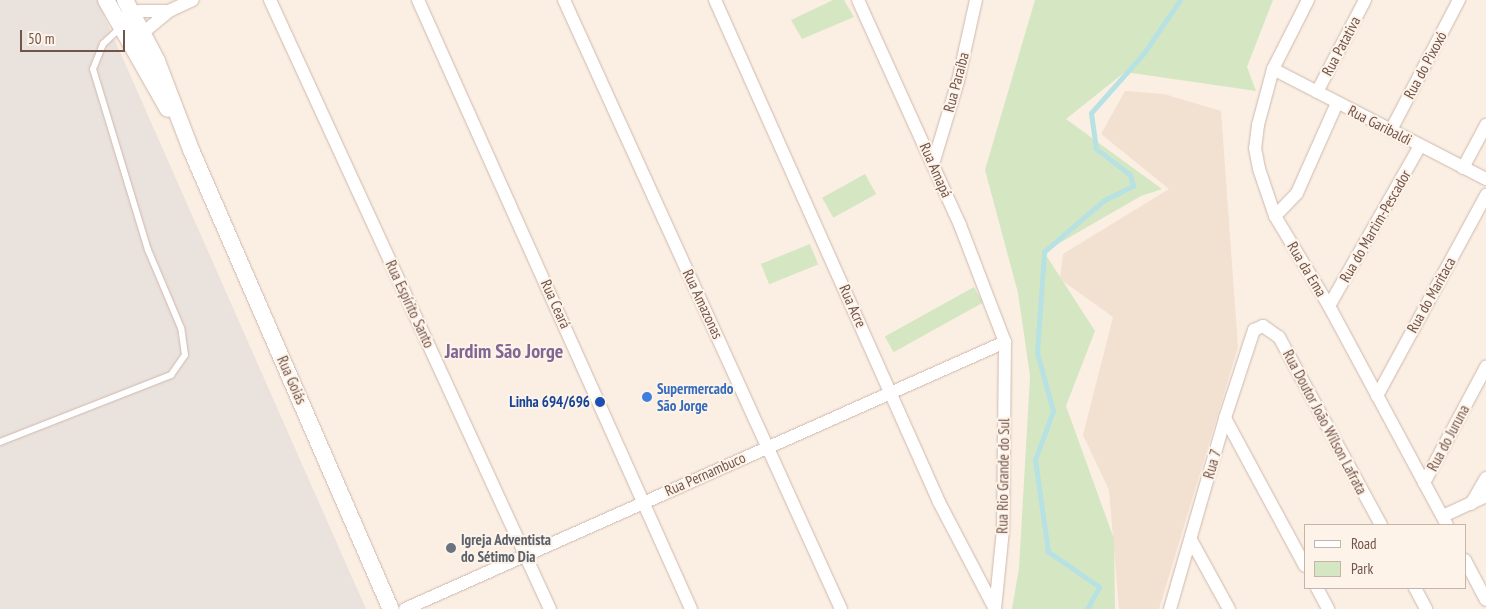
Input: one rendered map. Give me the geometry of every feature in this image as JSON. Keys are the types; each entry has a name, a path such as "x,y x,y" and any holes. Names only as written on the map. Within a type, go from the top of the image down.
{"street":[{"name":"Rua Goiás","path":"106,0 120,28 192,152"},
{"path":"169,11 129,6 120,28 132,34 144,32 169,11 193,0"},
{"name":"Rua Espírito Santo","path":"270,0 550,609"},
{"name":"Rua Ceará","path":"418,0 600,402 642,503 691,609"},
{"name":"Rua Amazonas","path":"564,0 841,609"},
{"name":"Rua Acre","path":"715,0 939,502 995,609"},
{"name":"Rua Amapá","path":"858,0 933,164 1005,342"},
{"name":"Rua Paraíba","path":"933,164 958,81 976,0"},
{"name":"Rua da Ema","path":"1308,0 1274,69 1255,148 1275,216 1329,306 1445,521"},
{"name":"Rua Patativa","path":"1317,92 1365,0"},
{"name":"Rua do Pixoxó","path":"1391,130 1459,0"},
{"name":"Rua Goiás","path":"129,6 144,32 192,152 391,609"},
{"name":"Rua Garibaldi","path":"1274,69 1486,179"},
{"path":"1275,216 1297,193 1337,103"},
{"path":"1463,168 1486,125"},
{"name":"Rua do Martim-Pescador","path":"1329,306 1420,146"},
{"name":"Rua do Maritaca","path":"1377,396 1486,195"},
{"name":"Rua 7","path":"1170,609 1225,418 1254,330 1263,326"},
{"name":"Rua Doutor João Wilson Lafrata","path":"1263,326 1279,338 1380,524"},
{"name":"Rua Pernambuco","path":"405,609 1005,342"},
{"name":"Rua Rio Grande do Sul","path":"995,609 1003,530 1005,342"},
{"name":"Rua do Juruna","path":"1424,483 1486,367"},
{"path":"1225,418 1304,564"},
{"path":"1471,505 1486,478"},
{"path":"1445,521 1486,496"},
{"path":"1191,540 1229,609"},
{"path":"1466,562 1485,595"},
{"path":"1317,589 1328,609"},
{"path":"1416,589 1426,609"}],"lane":[{"path":"0,442 171,375 184,355 181,328 148,250 93,70 102,44 120,28"}],"shaded area":[{"path":"0,0 97,0 366,609 0,609"},
{"path":"1125,91 1164,94 1221,111 1238,347 1159,609 1119,609 1109,490 1083,435 1113,317 1060,279 1063,254 1169,189 1101,134"}],"green space":[{"path":"833,0 844,0 854,17 802,39 791,20"},
{"path":"1035,0 1273,0 1247,67 1256,91 1125,72 1066,119 1162,189 1141,196 1044,252 1095,331 1066,406 1114,539 1115,609 1012,609 1019,568 1030,376 1018,293 985,170"},
{"path":"865,174 876,194 833,218 822,198"},
{"path":"810,244 818,264 769,284 761,264"},
{"path":"974,287 983,303 894,352 885,336"}],"waterway":[{"path":"1087,609 1099,587 1048,552 1035,460 1053,411 1037,353 1044,252 1103,201 1133,186 1130,175 1096,149 1091,113 1144,53 1180,0"}],"place":[{"name":"Supermercado São Jorge","path":"647,397"},
{"name":"Linha 694/696","path":"600,402"},
{"name":"Igreja Adventista do Sétimo Dia","path":"451,548"}],"district":[{"name":"Jardim São Jorge","path":"504,351"}]}
